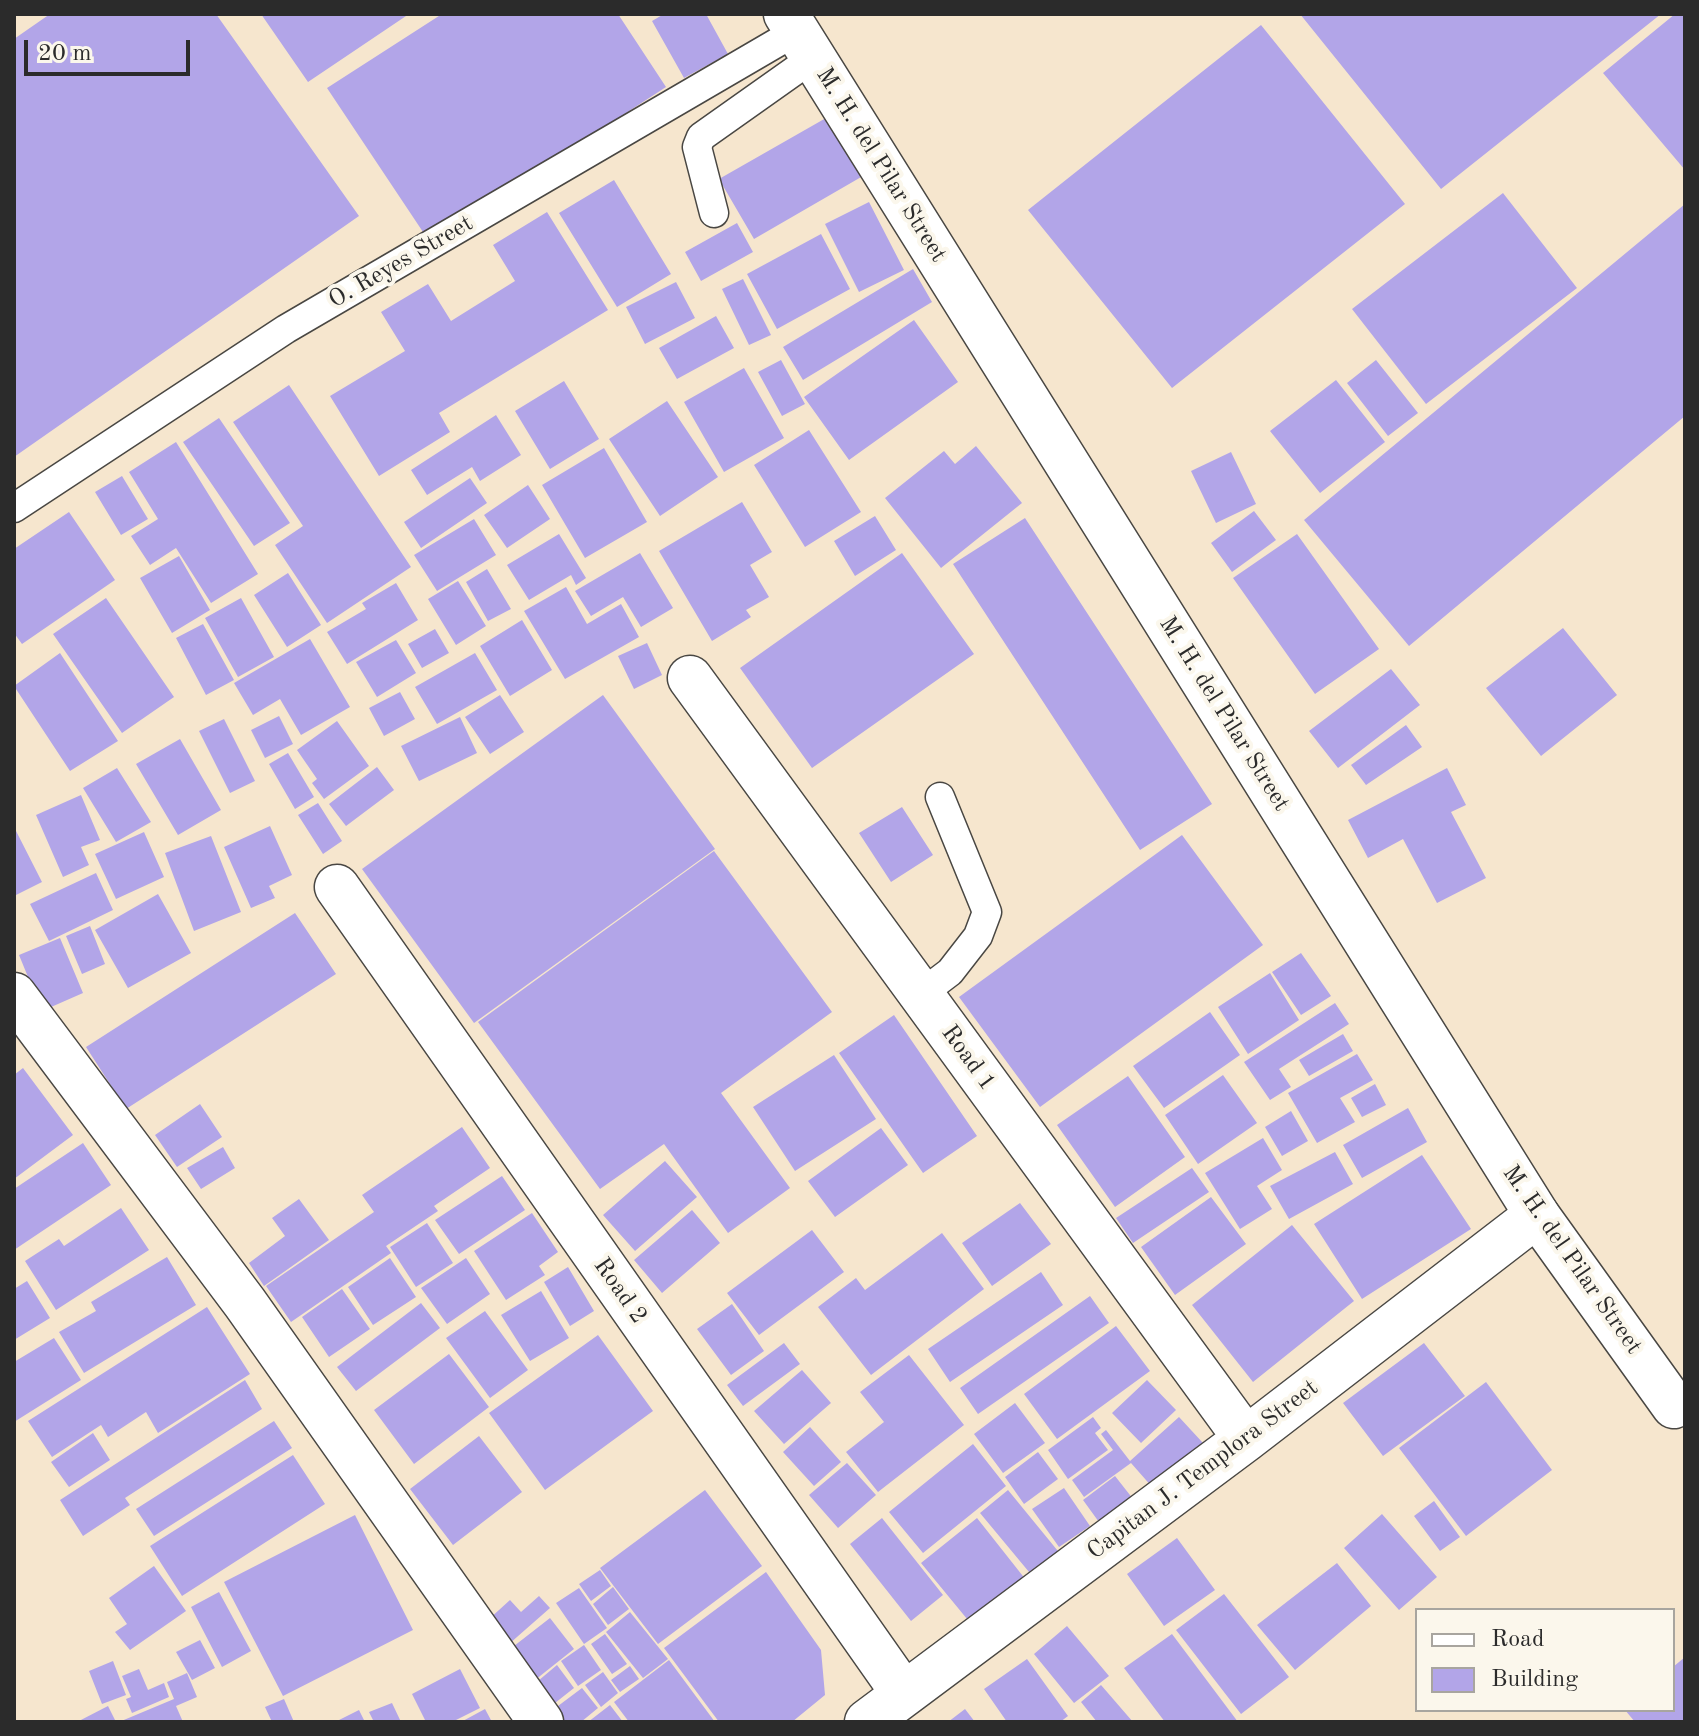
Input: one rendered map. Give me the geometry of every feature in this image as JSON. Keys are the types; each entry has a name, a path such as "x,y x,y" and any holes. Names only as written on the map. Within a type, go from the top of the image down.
{"street":[{"name":"M. H. del Pilar Street","path":"799,34 1537,1215 1674,1406"},
{"name":"Road 1","path":"690,678 1246,1439"},
{"name":"Road 2","path":"337,887 904,1694"},
{"path":"14,995 245,1303 541,1722"},
{"name":"Capitan J. Templora Street","path":"867,1722 1246,1439 1537,1215"}],"lane":[{"path":"714,213 697,147 701,137 799,34"},
{"name":"O. Reyes Street","path":"14,508 286,329 799,34"},
{"path":"921,994 950,972 978,936 987,912 940,797"}],"building":[{"path":"50,14 216,14 359,216 14,457 14,39"},
{"path":"261,14 409,14 308,82"},
{"path":"442,14 618,14 666,87 429,241 327,88"},
{"path":"664,14 706,14 728,54 684,78 652,21"},
{"path":"1300,14 1661,14 1441,189"},
{"path":"1675,14 1685,14 1685,170 1603,73"},
{"path":"1261,25 1405,204 1172,388 1028,210"},
{"path":"840,110 875,169 754,239 719,179"},
{"path":"614,180 671,274 617,307 559,213"},
{"path":"1503,193 1577,288 1426,404 1352,309"},
{"path":"869,202 904,270 859,292 825,224"},
{"path":"1685,204 1685,416 1409,646 1304,520"},
{"path":"547,212 608,310 439,413 450,432 379,476 330,396 405,351 381,312 428,284 451,321 515,281 493,245"},
{"path":"737,223 753,252 701,281 685,252"},
{"path":"821,234 850,289 777,329 747,274"},
{"path":"913,269 932,302 803,380 783,347"},
{"path":"743,279 771,335 749,345 722,289"},
{"path":"676,282 695,318 645,344 626,307"},
{"path":"716,316 734,348 677,379 659,348"},
{"path":"914,320 958,382 849,460 804,397"},
{"path":"781,360 805,404 782,416 758,372"},
{"path":"1376,360 1418,413 1388,436 1347,383"},
{"path":"744,368 784,438 724,472 684,402"},
{"path":"1336,380 1385,442 1320,493 1270,431"},
{"path":"564,381 599,439 550,469 515,411"},
{"path":"289,385 411,567 327,623 275,545 303,526 233,422"},
{"path":"667,401 718,477 660,516 609,439"},
{"path":"496,415 521,455 480,481 472,467 427,495 411,470"},
{"path":"219,418 290,523 254,546 183,442"},
{"path":"809,430 861,512 805,547 754,465"},
{"path":"176,442 258,574 211,603 176,548 150,565 131,536 158,519 129,472"},
{"path":"976,446 1022,503 941,568 885,498 944,451 955,464"},
{"path":"604,448 647,522 585,558 542,485"},
{"path":"1231,452 1256,504 1216,523 1191,471"},
{"path":"122,476 148,519 121,535 95,492"},
{"path":"470,478 487,503 421,548 404,522"},
{"path":"528,485 550,519 507,548 484,515"},
{"path":"742,502 772,552 750,565 769,597 746,610 751,617 712,641 659,551"},
{"path":"1254,511 1276,540 1232,572 1211,543"},
{"path":"69,512 115,580 22,644 14,633 14,549"},
{"path":"875,516 896,550 855,576 834,541"},
{"path":"1025,518 1212,804 1140,850 953,564"},
{"path":"474,519 496,555 437,591 414,555"},
{"path":"559,534 586,578 576,585 571,575 529,600 507,565"},
{"path":"1297,534 1379,649 1315,694 1233,578"},
{"path":"640,553 673,608 641,627 623,597 591,616 575,591"},
{"path":"902,553 974,654 812,768 740,668"},
{"path":"179,556 210,610 172,633 140,578"},
{"path":"487,569 511,609 488,621 466,582"},
{"path":"288,573 321,625 287,647 254,595"},
{"path":"458,581 486,626 456,645 428,599"},
{"path":"396,583 418,620 347,664 327,632 366,609 362,603"},
{"path":"566,587 587,624 621,604 639,637 565,679 524,611"},
{"path":"106,598 174,697 122,733 53,634"},
{"path":"241,598 274,657 238,677 205,618"},
{"path":"522,620 552,670 510,696 480,646"},
{"path":"203,624 234,680 206,695 176,638"},
{"path":"1563,628 1617,695 1541,756 1486,688"},
{"path":"435,629 449,653 422,668 408,644"},
{"path":"310,639 350,707 301,735 280,699 253,715 234,683"},
{"path":"396,640 416,673 377,697 356,662"},
{"path":"647,643 662,675 634,689 618,656"},
{"path":"60,653 118,741 70,771 14,686"},
{"path":"475,653 497,690 437,724 415,687"},
{"path":"1391,669 1420,705 1338,768 1309,731"},
{"path":"400,692 415,719 384,736 369,708"},
{"path":"500,695 524,732 490,754 465,717"},
{"path":"603,695 715,849 474,1023 362,869"},
{"path":"279,716 293,744 265,758 251,730"},
{"path":"460,717 477,753 419,781 401,746"},
{"path":"224,719 255,781 230,793 199,731"},
{"path":"337,721 369,766 324,799 312,783 317,779 297,750"},
{"path":"1406,725 1422,747 1366,785 1351,765"},
{"path":"180,739 221,810 178,835 136,764"},
{"path":"288,753 314,797 295,809 269,764"},
{"path":"377,767 394,790 346,826 329,804"},
{"path":"117,768 151,822 116,842 83,788"},
{"path":"1447,768 1466,805 1451,812 1486,878 1437,903 1403,839 1368,858 1348,820"},
{"path":"81,795 100,840 81,847 89,865 63,877 36,815"},
{"path":"318,803 342,841 323,854 298,815"},
{"path":"902,807 933,855 891,882 859,833"},
{"path":"270,826 292,875 269,886 275,898 251,908 224,847"},
{"path":"14,827 42,882 14,896"},
{"path":"144,832 164,877 116,899 95,854"},
{"path":"1182,835 1263,945 1040,1107 959,997"},
{"path":"211,836 241,912 194,931 165,853"},
{"path":"714,851 832,1012 721,1093 790,1188 728,1233 664,1144 600,1189 478,1022"},
{"path":"96,873 113,910 49,941 30,904"},
{"path":"158,894 191,953 128,988 95,930"},
{"path":"295,913 336,974 126,1109 86,1047"},
{"path":"90,926 105,964 82,974 66,936"},
{"path":"60,938 83,993 42,1011 19,955"},
{"path":"1301,953 1331,996 1301,1015 1272,972"},
{"path":"1270,973 1299,1020 1248,1054 1218,1007"},
{"path":"1335,1003 1349,1024 1279,1069 1291,1087 1270,1100 1244,1062"},
{"path":"1210,1012 1240,1055 1164,1108 1133,1066"},
{"path":"894,1015 977,1136 923,1173 839,1053"},
{"path":"1343,1034 1353,1051 1309,1076 1299,1060"},
{"path":"1357,1054 1373,1080 1340,1098 1355,1122 1317,1143 1288,1093"},
{"path":"834,1055 876,1119 795,1171 753,1107"},
{"path":"23,1068 73,1135 14,1179 14,1075"},
{"path":"1223,1075 1257,1123 1198,1164 1165,1115"},
{"path":"1128,1076 1185,1157 1115,1207 1057,1125"},
{"path":"1375,1084 1386,1105 1362,1117 1351,1098"},
{"path":"200,1104 222,1137 177,1167 155,1135"},
{"path":"1408,1108 1427,1142 1362,1178 1343,1145"},
{"path":"1291,1111 1308,1141 1282,1156 1265,1127"},
{"path":"462,1127 490,1168 434,1206 438,1211 386,1246 391,1253 291,1322 266,1286 374,1212 362,1195"},
{"path":"881,1128 908,1165 835,1217 808,1181"},
{"path":"1263,1138 1282,1170 1257,1186 1272,1209 1240,1229 1205,1173"},
{"path":"83,1143 111,1185 14,1250 14,1189"},
{"path":"223,1147 235,1168 201,1189 187,1168"},
{"path":"1335,1152 1353,1184 1289,1219 1270,1186"},
{"path":"1422,1155 1471,1229 1362,1299 1314,1224"},
{"path":"665,1161 697,1197 635,1251 603,1215"},
{"path":"1192,1168 1209,1192 1133,1243 1116,1218"},
{"path":"502,1176 525,1210 459,1254 435,1220"},
{"path":"1211,1197 1246,1244 1175,1295 1141,1247"},
{"path":"299,1199 329,1240 264,1286 249,1263 285,1236 272,1218"},
{"path":"1020,1203 1051,1244 992,1286 962,1243"},
{"path":"121,1208 149,1250 56,1310 25,1261 59,1239 64,1246"},
{"path":"692,1210 720,1243 662,1293 634,1260"},
{"path":"532,1213 558,1252 539,1266 545,1275 506,1300 474,1251"},
{"path":"427,1223 453,1263 416,1287 390,1247"},
{"path":"1292,1225 1354,1301 1253,1382 1192,1305"},
{"path":"812,1230 844,1272 759,1335 727,1293"},
{"path":"942,1233 984,1289 871,1375 818,1307 856,1278 865,1290"},
{"path":"167,1257 196,1305 84,1373 59,1332 96,1311 91,1302"},
{"path":"390,1258 416,1297 373,1325 348,1287"},
{"path":"466,1258 490,1294 447,1324 421,1288"},
{"path":"568,1267 594,1311 570,1326 544,1282"},
{"path":"1041,1272 1063,1305 950,1382 928,1349"},
{"path":"27,1281 50,1318 14,1340 14,1289"},
{"path":"342,1289 370,1329 329,1357 302,1317"},
{"path":"541,1291 569,1338 530,1361 501,1315"},
{"path":"1090,1296 1109,1323 978,1414 960,1388"},
{"path":"421,1303 440,1328 356,1391 337,1367"},
{"path":"732,1304 764,1351 731,1375 697,1329"},
{"path":"207,1307 250,1374 158,1433 146,1412 108,1437 101,1425 52,1457 28,1421"},
{"path":"485,1311 528,1370 490,1398 446,1338"},
{"path":"1116,1326 1150,1371 1057,1439 1024,1394"},
{"path":"598,1335 653,1411 545,1490 489,1413"},
{"path":"54,1338 81,1380 14,1422 14,1362"},
{"path":"784,1343 800,1364 743,1406 727,1385"},
{"path":"1424,1343 1465,1396 1383,1456 1343,1403"},
{"path":"449,1354 489,1407 414,1464 374,1410"},
{"path":"909,1355 964,1425 878,1492 846,1452 884,1422 860,1392"},
{"path":"802,1370 831,1403 784,1444 754,1411"},
{"path":"245,1380 262,1409 125,1498 130,1505 83,1536 60,1500"},
{"path":"1147,1380 1176,1410 1141,1443 1112,1413"},
{"path":"1486,1382 1552,1470 1466,1536 1399,1448"},
{"path":"1015,1403 1045,1443 1003,1473 974,1434"},
{"path":"1093,1417 1101,1428 1095,1433 1108,1450 1068,1479 1048,1450"},
{"path":"1179,1417 1203,1443 1153,1488 1131,1463 1084,1497 1072,1480 1113,1450 1101,1434 1106,1430 1130,1461"},
{"path":"274,1421 292,1448 154,1536 136,1509"},
{"path":"810,1427 841,1462 814,1486 783,1452"},
{"path":"93,1433 110,1460 69,1487 51,1462"},
{"path":"479,1436 522,1492 453,1545 410,1489"},
{"path":"973,1444 1006,1486 923,1553 889,1512"},
{"path":"1038,1452 1058,1479 1024,1504 1005,1477"},
{"path":"293,1455 325,1504 182,1596 150,1546"},
{"path":"847,1463 876,1495 838,1528 809,1495"},
{"path":"1115,1476 1137,1504 1104,1529 1083,1500"},
{"path":"1064,1488 1090,1526 1059,1547 1032,1509"},
{"path":"705,1490 762,1566 658,1644 600,1568"},
{"path":"1008,1490 1062,1556 1034,1578 980,1513"},
{"path":"1434,1501 1460,1537 1440,1551 1414,1516"},
{"path":"1382,1514 1437,1577 1399,1610 1344,1548"},
{"path":"355,1515 413,1630 283,1696 224,1582"},
{"path":"882,1518 943,1595 911,1621 850,1544"},
{"path":"977,1518 1026,1580 972,1625 921,1563"},
{"path":"1177,1538 1215,1590 1164,1626 1127,1574"},
{"path":"1337,1563 1371,1606 1295,1670 1257,1625"},
{"path":"154,1566 186,1611 130,1650 115,1632 127,1624 109,1598"},
{"path":"600,1570 611,1586 591,1601 579,1584"},
{"path":"766,1572 821,1650 825,1695 792,1722 719,1722 664,1648"},
{"path":"613,1587 629,1609 608,1625 593,1604"},
{"path":"579,1588 607,1628 584,1644 556,1603"},
{"path":"219,1592 251,1651 222,1667 191,1607"},
{"path":"1224,1594 1289,1677 1241,1714 1176,1630"},
{"path":"539,1596 550,1608 509,1644 488,1620 510,1600 521,1612"},
{"path":"630,1612 668,1659 643,1678 606,1632"},
{"path":"550,1618 574,1649 530,1684 505,1653"},
{"path":"1067,1626 1109,1676 1074,1703 1034,1654"},
{"path":"605,1634 627,1664 612,1674 591,1644"},
{"path":"1172,1634 1238,1722 1165,1722 1124,1668"},
{"path":"200,1640 215,1668 192,1680 176,1652"},
{"path":"584,1645 601,1670 578,1686 561,1661"},
{"path":"1685,1657 1685,1722 1635,1722 1627,1712 1675,1712 1675,1665"},
{"path":"1027,1659 1068,1716 1060,1722 1007,1722 984,1689"},
{"path":"669,1660 715,1722 629,1722 614,1702"},
{"path":"113,1661 126,1695 102,1704 89,1671"},
{"path":"557,1665 574,1688 555,1703 538,1681"},
{"path":"630,1666 639,1679 620,1692 611,1680"},
{"path":"139,1669 148,1690 164,1683 169,1697 132,1713 126,1699 131,1697 122,1676"},
{"path":"460,1669 480,1708 452,1722 426,1722 412,1694"},
{"path":"603,1672 618,1693 601,1707 585,1685"},
{"path":"187,1673 197,1697 176,1706 183,1722 119,1722 174,1699 167,1682"},
{"path":"1101,1685 1133,1722 1097,1722 1081,1702"},
{"path":"582,1688 598,1708 581,1722 564,1722 554,1709"},
{"path":"284,1699 294,1722 272,1722 265,1707"},
{"path":"392,1703 401,1722 374,1722 369,1712"},
{"path":"610,1705 623,1722 588,1722"},
{"path":"108,1706 116,1722 77,1722"},
{"path":"485,1709 492,1722 461,1722"},
{"path":"965,1709 975,1722 948,1722"},
{"path":"359,1710 365,1722 335,1722"}]}
